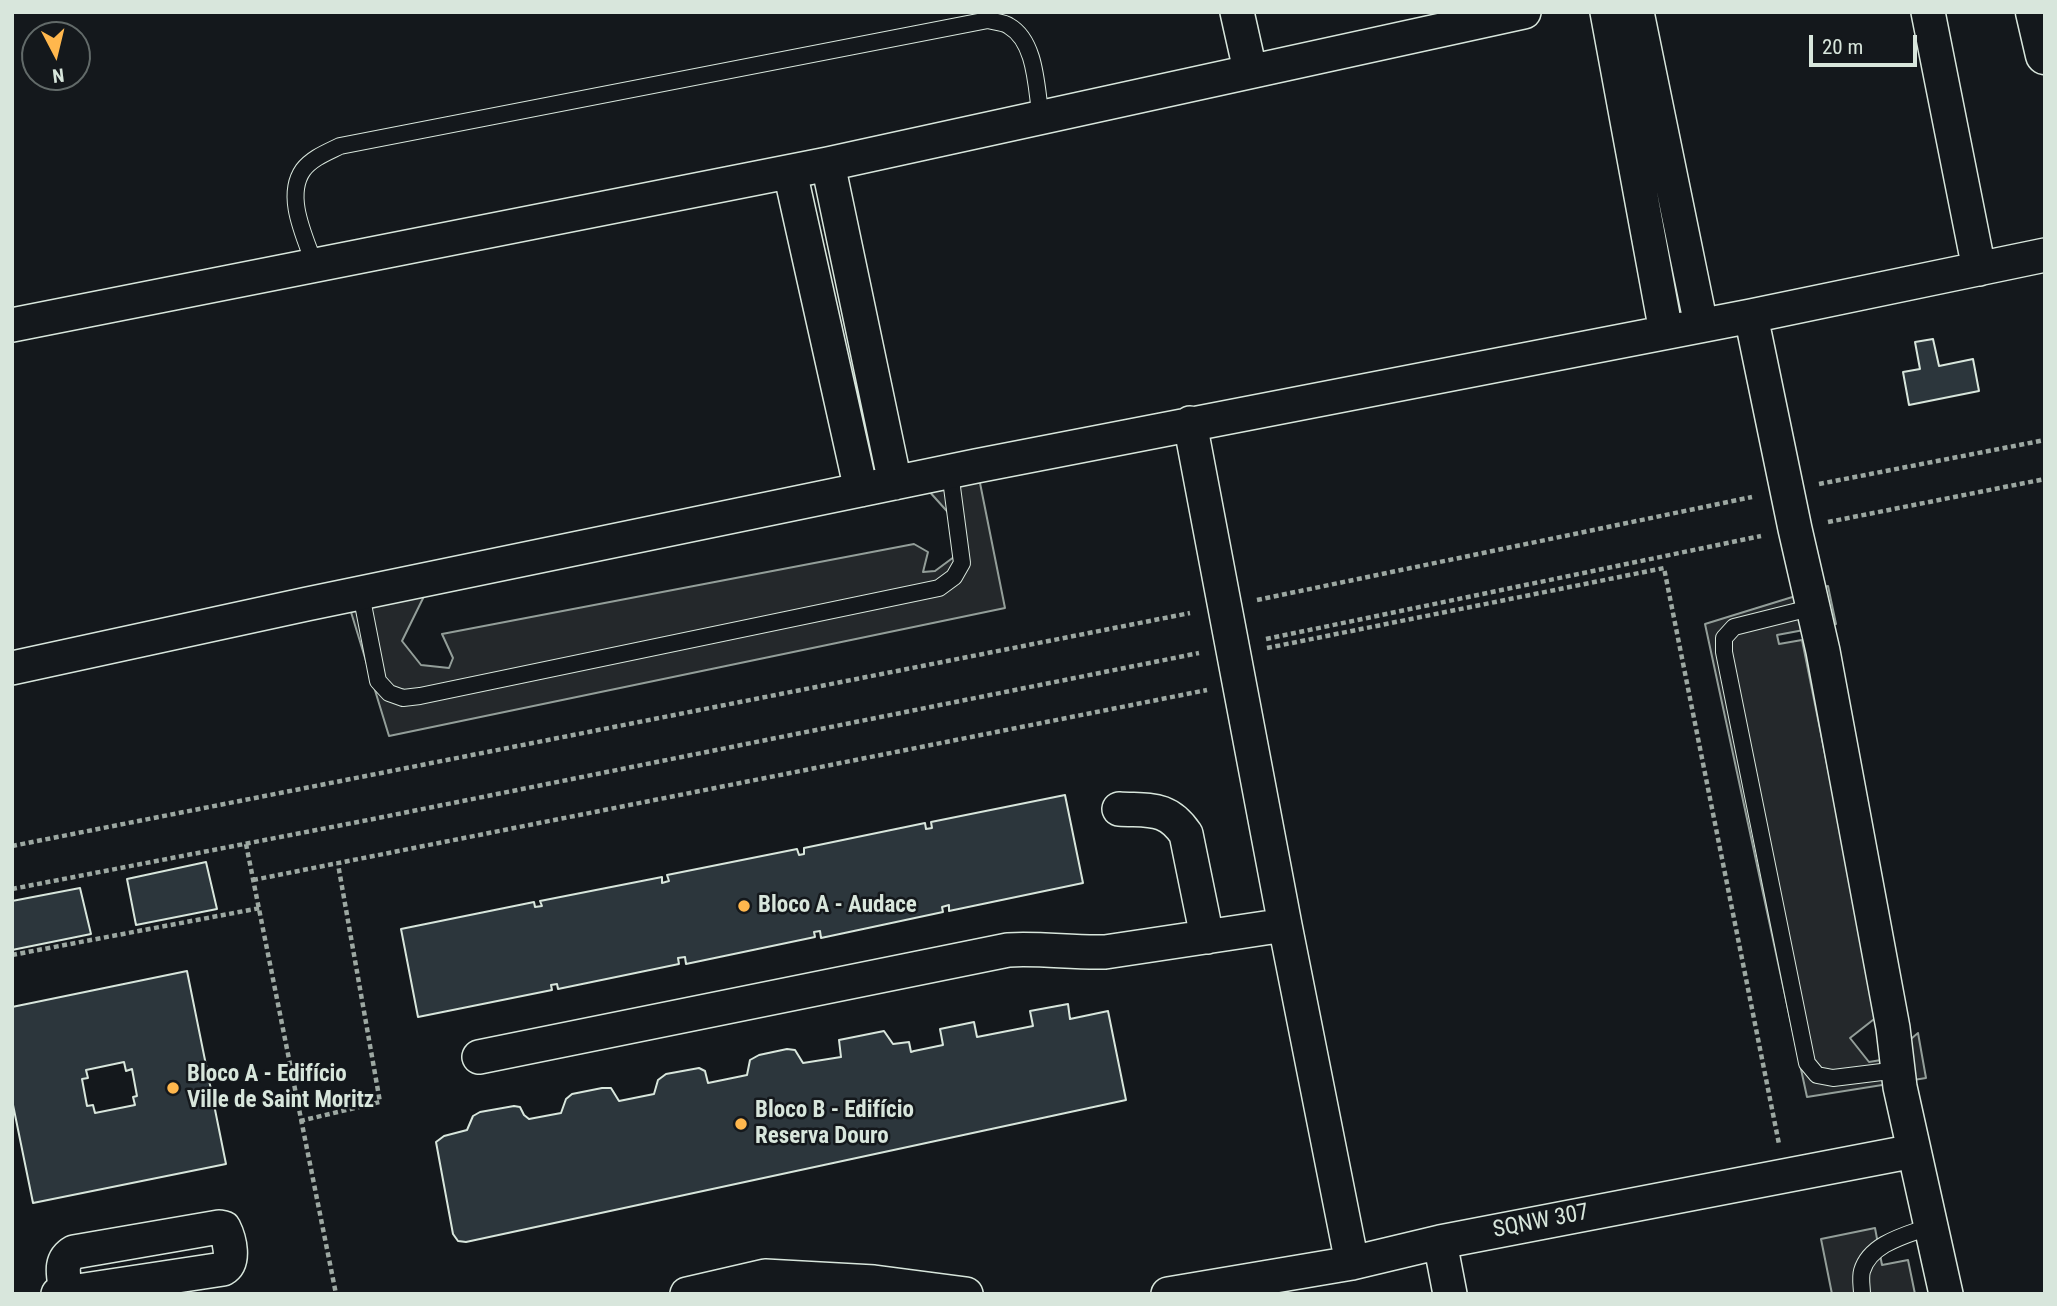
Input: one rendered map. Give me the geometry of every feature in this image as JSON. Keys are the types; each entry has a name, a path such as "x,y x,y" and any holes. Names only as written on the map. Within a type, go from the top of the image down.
{"street":[{"path":"1237,12 1250,70"},
{"path":"12,325 790,172 1524,12"},
{"path":"1607,12 1666,332"},
{"path":"1637,12 1701,325"},
{"path":"1928,12 1979,269"},
{"path":"2035,12 2045,55"},
{"path":"828,164 895,483"},
{"path":"790,172 861,490"},
{"path":"12,668 895,483 2045,256"},
{"path":"1751,316 1786,490 1814,607 1893,1028 1898,1070 1946,1294"},
{"path":"1190,424 1352,1263"},
{"path":"1119,809 1164,812 1177,820 1186,834 1207,937"},
{"path":"479,1056 1008,950 1039,948 1077,953 1105,952 1285,925"},
{"name":"SQNW 307","path":"1168,1294 1235,1288 1440,1242 1914,1151"},
{"path":"1440,1242 1450,1294"},
{"path":"687,1294 765,1276 874,1282 952,1293"}],"lane":[{"path":"314,266 298,214 296,191 303,170 318,156 341,146 988,20 1009,25 1021,36 1029,52 1041,118"},
{"path":"361,594 378,681 389,693 403,698 461,688 939,588 954,577 962,563 950,472"},
{"path":"1814,607 1734,627 1724,638 1724,652 1807,1063 1817,1075 1833,1078 1898,1070"},
{"path":"1862,1294 1861,1273 1868,1258 1886,1243 1931,1226"}],"path":[{"path":"12,846 1224,607 1786,490 2045,440"},
{"path":"253,880 338,864 1235,661 1795,529 2045,479"},
{"path":"12,889 1235,661 1664,568 1785,1175"},
{"path":"246,844 336,1294"},
{"path":"300,1121 380,1102 338,864"},
{"path":"12,955 260,908"}],"shaded area":[{"path":"977,468 1005,608 389,736 347,599 431,582 402,641 421,665 449,668 453,658 442,634 914,544 928,552 923,572 935,571 962,551 962,528 919,480"},
{"path":"1828,586 1836,624 1777,635 1779,644 1802,640 1878,1016 1850,1038 1869,1062 1887,1059 1918,1033 1926,1078 1807,1097 1705,624"},
{"path":"1875,1228 1882,1265 1908,1260 1915,1294 1832,1294 1821,1239"}],"building":[{"path":"1933,339 1939,366 1973,359 1979,391 1909,405 1903,372 1920,369 1915,342"},
{"name":"Bloco A - Audace","path":"1065,795 1083,883 949,911 949,905 942,907 943,912 821,938 820,931 814,932 815,937 686,964 685,957 678,958 679,964 558,989 557,984 551,985 552,990 418,1017 401,929 534,902 535,907 542,906 540,901 662,877 662,883 669,881 667,875 797,849 799,855 804,854 804,848 925,823 926,829 932,828 931,822"},
{"path":"206,862 217,909 136,925 127,879"},
{"path":"80,888 91,934 12,950 12,901"},
{"name":"Bloco A - Edifício Ville de Saint Moritz","path":"187,971 226,1164 33,1203 12,1100 12,1007","holes":["124,1062 126,1071 132,1069 137,1096 133,1097 135,1105 95,1113 93,1105 87,1106 82,1079 88,1078 86,1070"]},
{"name":"Bloco B - Edifício Reserva Douro","path":"1068,1004 1070,1019 1108,1011 1126,1100 466,1242 458,1241 453,1234 436,1142 444,1136 467,1130 473,1116 480,1112 514,1106 520,1107 529,1119 561,1113 566,1099 572,1094 602,1088 611,1088 619,1101 654,1094 658,1080 666,1074 699,1068 705,1071 708,1083 747,1075 750,1060 759,1055 787,1049 795,1050 803,1063 841,1057 839,1040 884,1031 893,1044 909,1042 911,1052 943,1045 940,1029 974,1022 977,1037 1033,1026 1030,1011"}],"place":[{"name":"Bloco A - Audace","path":"744,906"},
{"name":"Bloco A - Edifício Ville de Saint Moritz","path":"173,1088"},
{"name":"Bloco B - Edifício Reserva Douro","path":"741,1124"}]}
